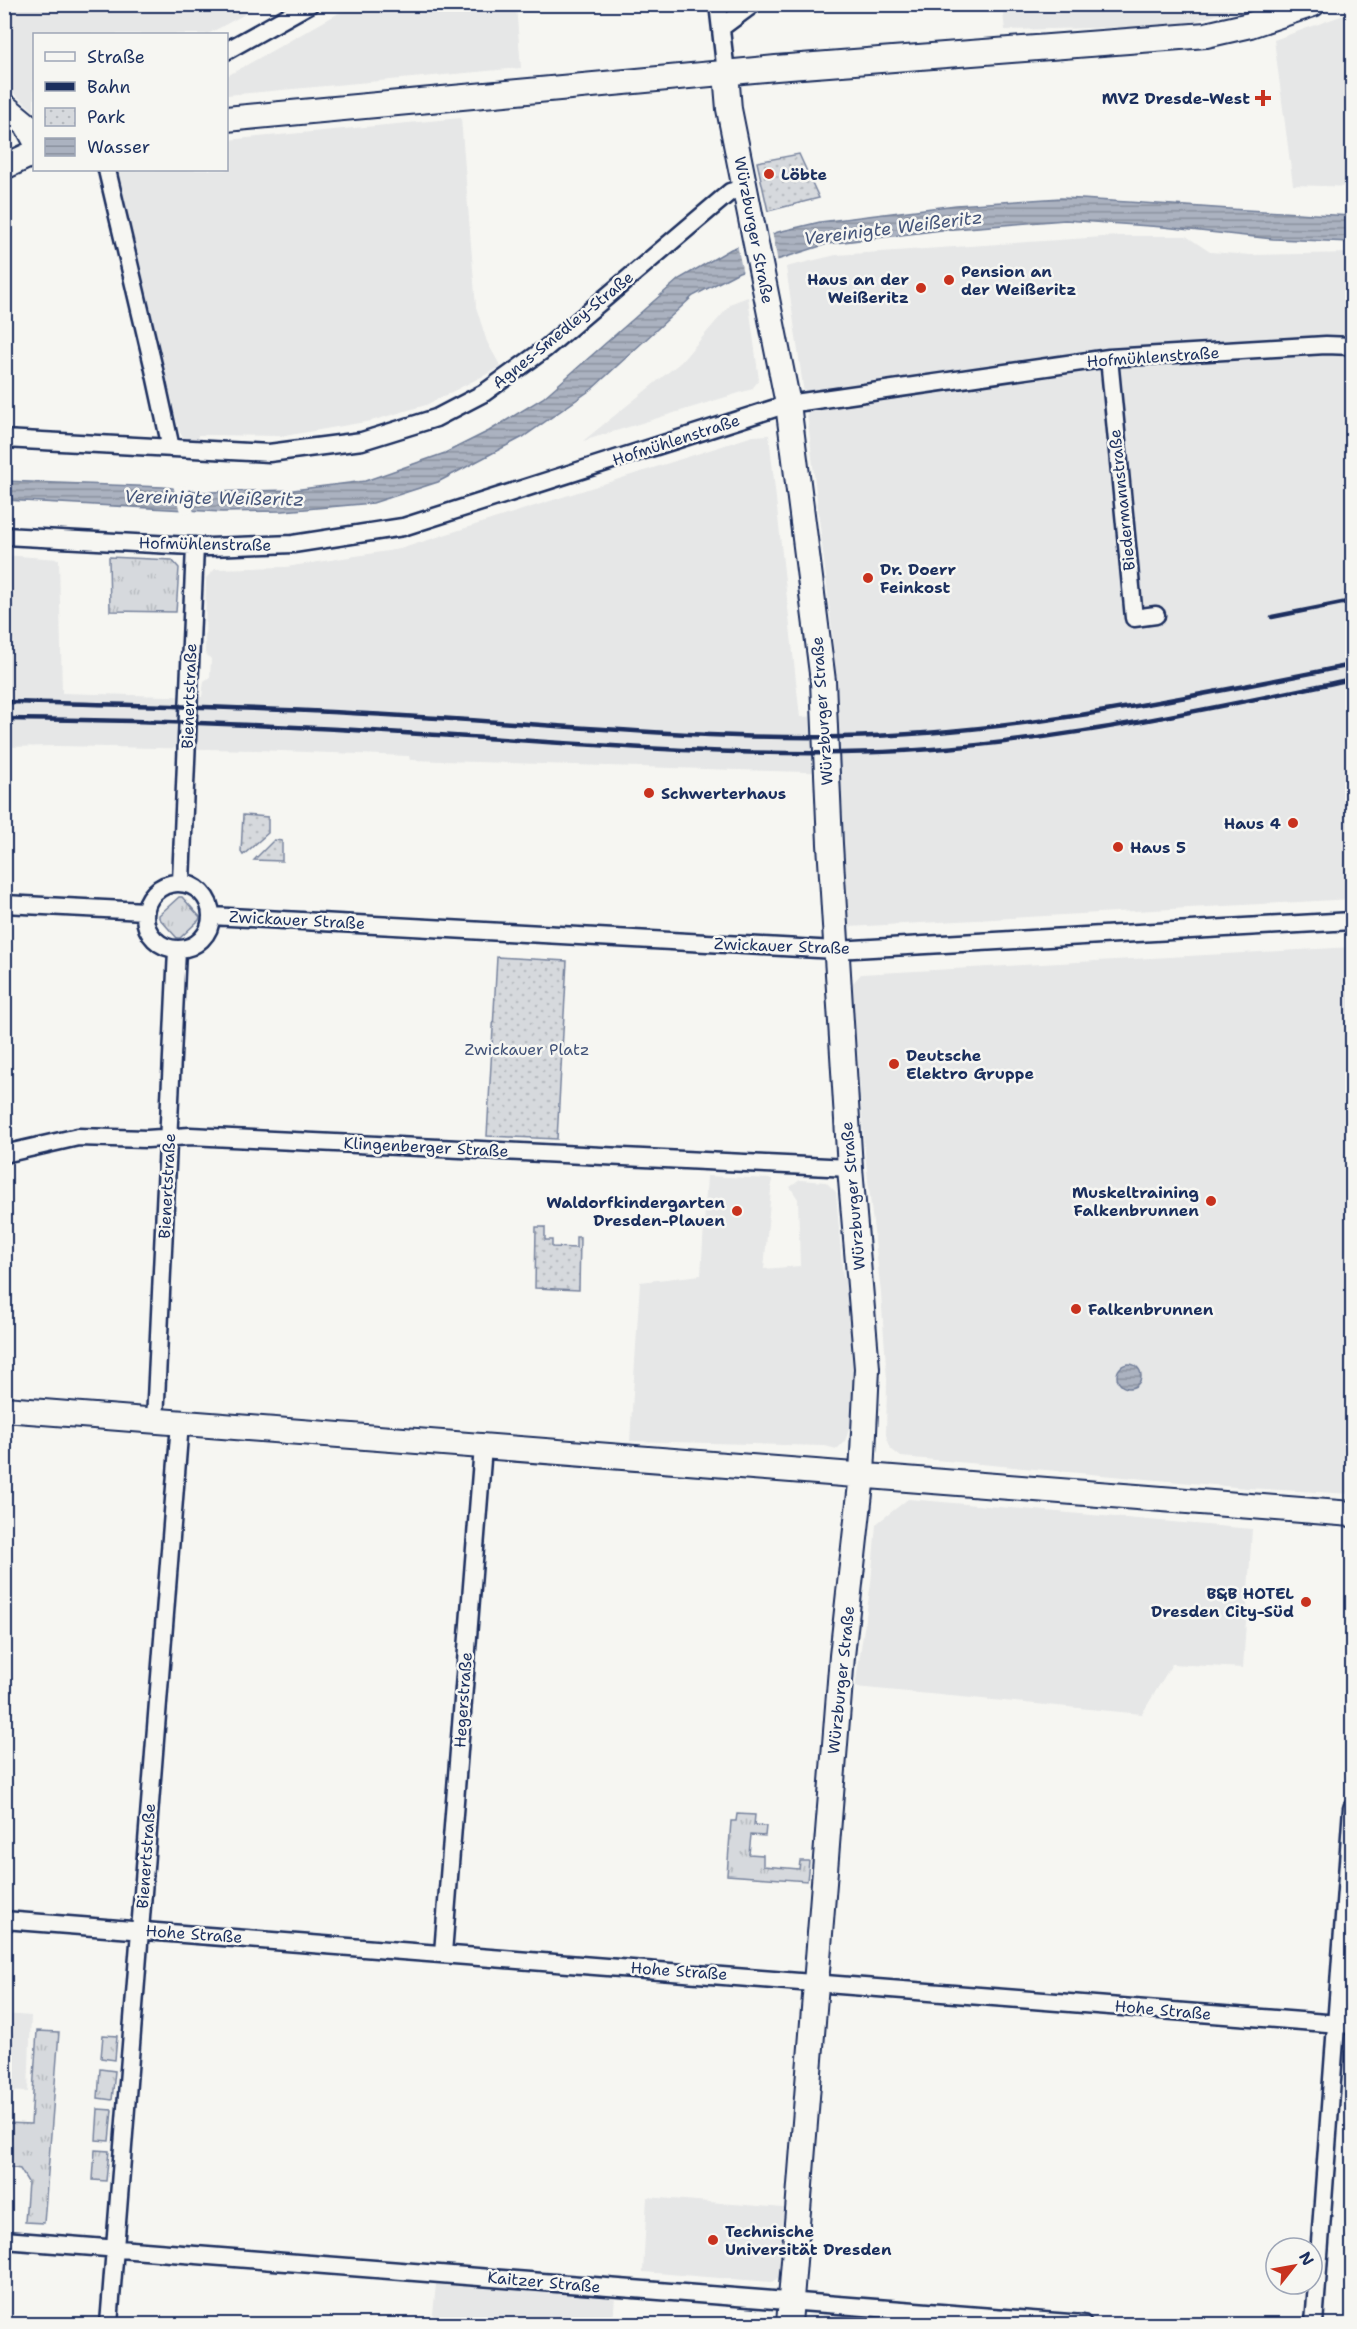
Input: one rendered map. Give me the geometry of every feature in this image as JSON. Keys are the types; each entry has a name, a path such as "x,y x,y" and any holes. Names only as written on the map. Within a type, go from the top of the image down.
{"street":[{"path":"228,50 310,4"},
{"path":"718,4 726,73"},
{"path":"722,27 753,4"},
{"path":"228,118 726,73 1206,34 1250,25 1313,4"},
{"name":"Würzburger Straße","path":"726,73 729,109 752,214 788,404 823,681 836,950 850,1168 867,1368 862,1475 842,1656 790,2313"},
{"path":"4,106 27,125 33,136"},
{"path":"4,167 33,153"},
{"path":"109,177 171,448"},
{"name":"Agnes-Smedley-Straße","path":"8,439 269,453 362,441 436,418 484,393 545,349 730,192 746,187"},
{"name":"Hofmühlenstraße","path":"4,536 195,546 293,544 403,527 788,404 1109,358 1326,345 1353,346"},
{"name":"Biedermannstraße","path":"1109,358 1134,618 1156,615"},
{"name":"Bienertstraße","path":"181,882 195,546"},
{"path":"177,950 163,946 152,937 145,922 145,911 148,900 157,890 168,884 181,882"},
{"name":"Zwickauer Straße","path":"177,950 187,948 201,940 209,929 211,916 209,905 203,894 191,885 181,882"},
{"path":"4,904 145,911"},
{"name":"Zwickauer Straße","path":"211,916 836,950 1353,921"},
{"name":"Bienertstraße","path":"154,1421 177,950"},
{"name":"Klingenberger Straße","path":"4,1154 78,1137 200,1137 850,1168"},
{"path":"4,1409 1353,1514"},
{"name":"Bienertstraße","path":"109,2325 180,1423"},
{"name":"Hegerstraße","path":"443,1953 483,1448"},
{"path":"1314,2325 1334,2076 1344,2025 1353,1808"},
{"name":"Hohe Straße","path":"4,1920 1344,2025"},
{"name":"Kaitzer Straße","path":"4,2240 115,2248 790,2313 1083,2325"}],"shaded area":[{"path":"5,4 262,5 210,33 33,33 33,110 5,86"},
{"path":"355,4 516,5 521,68 228,95 228,75"},
{"path":"1002,5 1252,5 1177,26 1005,30"},
{"path":"1352,12 1352,187 1293,185 1274,40"},
{"path":"461,118 476,307 487,342 501,367 426,405 371,421 285,436 198,435 198,443 185,441 179,431 118,171 228,171 228,140"},
{"path":"1118,236 1186,236 1210,252 1251,255 1352,253 1352,899 849,927 839,773 410,760 409,756 255,750 5,747 4,555 59,559 62,693 202,697 204,681 210,677 211,659 205,653 206,578 215,569 286,567 400,549 753,436 769,435 800,717 838,715 833,640 808,422 786,267 836,255"},
{"path":"748,297 759,380 752,389 583,441 681,362 732,303"},
{"path":"1352,947 1352,1494 1247,1488 901,1457 891,1449 886,1435 887,1380 881,1293 864,1145 852,984 861,974"},
{"path":"707,1176 772,1179 764,1269 800,1266 798,1199 790,1187 800,1180 826,1182 836,1192 843,1277 850,1285 856,1379 849,1430 845,1441 837,1449 825,1446 630,1441 640,1282 701,1275"},
{"path":"908,1499 1252,1529 1243,1668 1172,1664 1142,1714 855,1687 871,1583 876,1524"},
{"path":"5,2014 31,2016 28,2092 5,2091"},
{"name":"Technische Universität Dresden","path":"647,2197 784,2208 779,2277 772,2282 643,2272"},
{"path":"436,2284 615,2296 613,2324 432,2324"}],"green space":[{"path":"799,154 819,198 768,211 757,162"},
{"path":"109,557 172,560 179,568 176,612 110,611"},
{"path":"243,815 268,817 268,833 243,855 241,852"},
{"path":"274,840 282,841 282,861 254,860"},
{"path":"179,897 182,897 200,917 180,938 177,938 159,918 159,915"},
{"name":"Zwickauer Platz","path":"497,957 567,961 557,1139 487,1136"},
{"path":"536,1227 545,1227 545,1240 552,1240 552,1247 576,1248 576,1237 580,1237 579,1290 535,1288"},
{"path":"737,1814 755,1815 754,1825 766,1826 765,1836 751,1835 749,1854 763,1855 763,1866 799,1869 800,1861 809,1861 807,1881 727,1875 731,1821 736,1821"},
{"path":"37,2031 59,2032 44,2223 25,2222 28,2182 20,2169 4,2166 5,2123 31,2124"},
{"path":"103,2035 117,2036 115,2060 101,2058"},
{"path":"100,2069 115,2071 112,2100 98,2098"},
{"path":"98,2109 112,2110 109,2141 96,2140"},
{"path":"95,2150 109,2151 106,2181 93,2180"}],"water":[{"name":"Vereinigte Weißeritz","path":"1061,198 1352,216 1352,242 1273,239 1163,227 1065,220 942,230 827,244 739,272 693,296 592,389 523,437 438,482 373,503 283,511 222,512 5,500 5,481 163,487 206,492 293,490 365,481 445,453 489,431 543,398 679,279 731,249 778,232 820,222 956,205"},
{"path":"1129,1364 1138,1367 1141,1376 1138,1385 1129,1388 1120,1385 1117,1376 1120,1367"}],"pier":[{"path":"772,231 778,263 743,274 737,244"},
{"path":"173,485 188,487 194,513 180,512"}],"railway":[{"path":"1272,617 1352,601"},
{"path":"4,702 264,709 683,734 841,737 970,729 1034,722 1225,690 1352,665"},
{"path":"4,719 264,726 683,750 841,753 970,746 1098,729 1352,679"}],"place":[{"name":"MVZ Dresde-West","path":"1263,98"},
{"name":"Löbte","path":"769,174"},
{"name":"Pension an der Weißeritz","path":"949,280"},
{"name":"Haus an der Weißeritz","path":"921,288"},
{"name":"Dr. Doerr Feinkost","path":"868,578"},
{"name":"Schwerterhaus","path":"649,793"},
{"name":"Haus 4","path":"1293,823"},
{"name":"Haus 5","path":"1118,847"},
{"name":"Deutsche Elektro Gruppe","path":"894,1064"},
{"name":"Muskeltraining Falkenbrunnen","path":"1211,1201"},
{"name":"Waldorfkindergarten Dresden-Plauen","path":"737,1211"},
{"name":"Falkenbrunnen","path":"1076,1309"},
{"name":"B&B HOTEL Dresden City-Süd","path":"1306,1602"},
{"name":"Technische Universität Dresden","path":"713,2240"}]}
